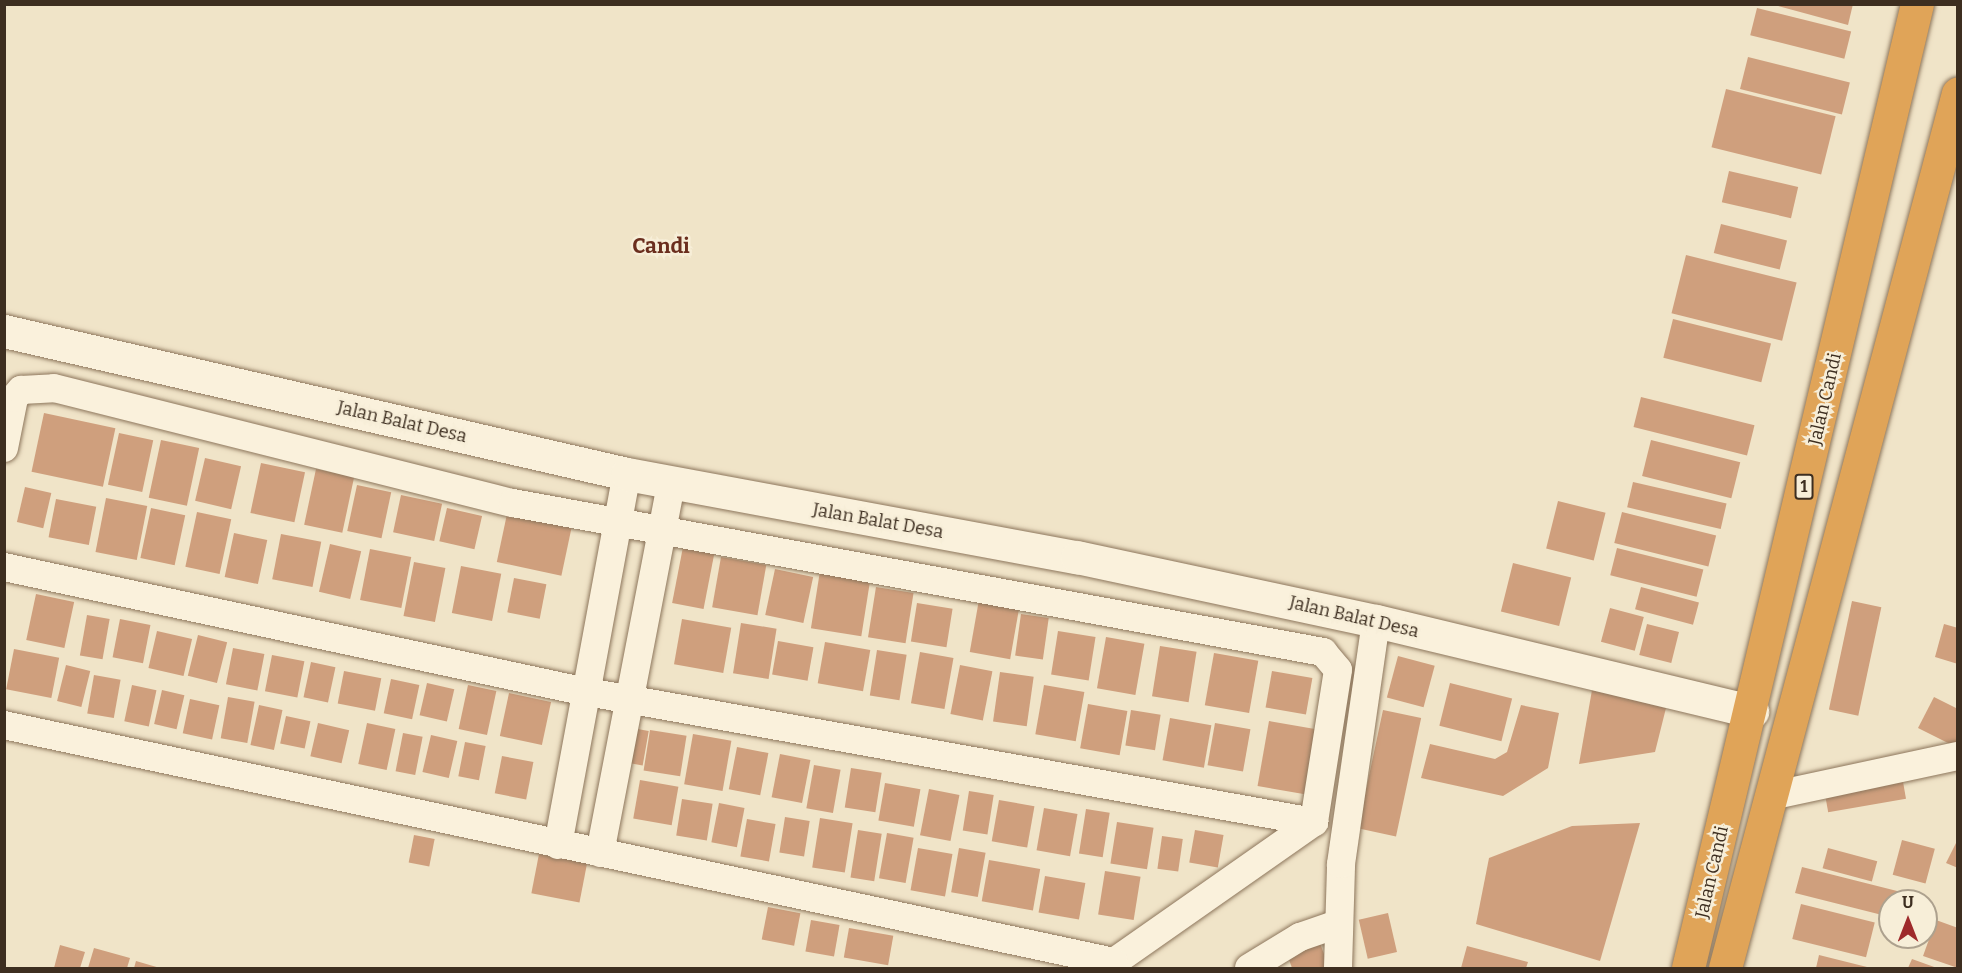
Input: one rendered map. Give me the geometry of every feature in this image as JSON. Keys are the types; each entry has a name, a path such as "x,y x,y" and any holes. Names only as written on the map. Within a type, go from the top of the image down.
{"highway":[{"name":"Jalan Candi","path":"1688,969 1752,711 1917,4"},
{"name":"Jalan Candi","path":"1725,969 1958,93"}],"street":[{"name":"Jalan Balat Desa","path":"4,331 627,474 1077,557 1376,621 1752,711"},
{"path":"4,448 14,398 21,390 54,388 513,503 1331,655 1338,678 1314,822 1114,962 4,725"},
{"path":"558,845 582,691 627,474"},
{"path":"600,853 671,483"},
{"path":"4,567 582,691 1314,822"},
{"path":"1338,969 1337,920 1341,864 1376,621"},
{"path":"1771,796 1958,756"},
{"path":"1249,969 1300,937 1337,920"}],"building":[{"path":"1771,4 1853,4 1848,25"},
{"path":"1757,8 1851,31 1844,59 1750,35"},
{"path":"1748,57 1850,82 1842,114 1740,89"},
{"path":"1726,89 1836,116 1821,175 1711,147"},
{"path":"1729,171 1798,187 1791,218 1722,202"},
{"path":"1721,224 1787,240 1780,270 1714,253"},
{"path":"1686,255 1797,283 1782,341 1671,313"},
{"path":"1673,319 1771,343 1761,382 1663,358"},
{"path":"1641,397 1755,425 1747,455 1634,427"},
{"path":"44,413 115,428 103,487 32,472"},
{"path":"119,433 153,440 142,492 108,485"},
{"path":"161,440 199,448 187,506 149,498"},
{"path":"1651,440 1740,462 1731,498 1642,476"},
{"path":"205,458 241,466 231,509 195,501"},
{"path":"261,463 305,472 294,522 250,513"},
{"path":"316,469 354,477 342,533 304,525"},
{"path":"1633,482 1727,504 1721,529 1627,507"},
{"path":"357,485 391,492 381,538 347,531"},
{"path":"25,487 51,493 43,528 17,522"},
{"path":"401,495 442,504 434,541 393,532"},
{"path":"106,498 147,506 137,560 96,552"},
{"path":"56,499 96,507 89,545 49,537"},
{"path":"1558,501 1606,513 1594,560 1546,549"},
{"path":"151,508 185,515 175,565 140,558"},
{"path":"447,508 482,516 474,549 439,541"},
{"path":"197,512 231,519 220,574 185,567"},
{"path":"1622,512 1716,535 1708,567 1614,543"},
{"path":"507,514 572,528 561,576 497,562"},
{"path":"234,533 267,540 258,584 225,577"},
{"path":"281,534 321,542 312,587 272,579"},
{"path":"330,544 361,551 350,599 319,592"},
{"path":"683,547 714,553 704,609 672,603"},
{"path":"1617,548 1703,570 1697,597 1610,575"},
{"path":"370,549 411,557 401,608 360,600"},
{"path":"721,557 766,565 757,615 712,607"},
{"path":"414,562 445,568 435,622 404,616"},
{"path":"1513,563 1571,578 1559,626 1501,612"},
{"path":"461,566 501,574 492,621 452,613"},
{"path":"775,569 813,577 803,623 765,615"},
{"path":"820,571 870,579 861,636 811,628"},
{"path":"514,578 546,584 540,619 507,612"},
{"path":"876,587 914,593 906,643 868,637"},
{"path":"1641,587 1699,603 1693,625 1635,609"},
{"path":"36,594 74,602 64,648 26,640"},
{"path":"980,594 1020,601 1010,659 970,652"},
{"path":"1852,601 1881,607 1858,716 1829,710"},
{"path":"917,603 953,609 946,647 911,642"},
{"path":"1610,608 1644,617 1635,651 1601,642"},
{"path":"1021,614 1049,618 1043,659 1015,656"},
{"path":"87,615 110,619 103,659 80,655"},
{"path":"120,619 150,625 143,663 113,657"},
{"path":"682,619 731,628 723,673 674,664"},
{"path":"741,623 777,629 769,679 733,673"},
{"path":"1647,624 1679,632 1671,663 1639,655"},
{"path":"1944,624 1958,628 1958,664 1935,657"},
{"path":"157,631 192,639 184,676 148,668"},
{"path":"1058,631 1096,637 1089,680 1051,674"},
{"path":"198,635 227,642 217,683 188,676"},
{"path":"1106,637 1144,644 1135,695 1097,688"},
{"path":"778,641 813,647 808,681 772,674"},
{"path":"825,642 870,650 863,691 818,683"},
{"path":"1160,646 1197,652 1189,702 1152,696"},
{"path":"233,648 264,654 257,690 226,684"},
{"path":"14,649 59,658 51,698 6,689"},
{"path":"877,650 907,655 899,700 870,695"},
{"path":"920,652 953,658 944,709 911,703"},
{"path":"1214,653 1258,661 1249,713 1205,705"},
{"path":"272,655 304,661 297,698 265,691"},
{"path":"1398,656 1435,666 1424,707 1387,698"},
{"path":"311,662 335,667 328,702 304,697"},
{"path":"66,665 90,671 81,707 57,701"},
{"path":"960,665 992,671 983,720 950,714"},
{"path":"344,671 381,678 375,711 338,703"},
{"path":"1272,671 1312,678 1306,715 1266,707"},
{"path":"1000,672 1034,677 1027,726 993,722"},
{"path":"94,675 121,680 114,718 87,713"},
{"path":"391,679 419,685 412,719 384,713"},
{"path":"427,683 454,689 447,721 420,715"},
{"path":"1450,683 1512,698 1501,741 1439,726"},
{"path":"132,685 156,690 149,726 124,721"},
{"path":"468,685 496,691 487,735 459,729"},
{"path":"1044,685 1084,692 1076,741 1035,734"},
{"path":"162,690 184,695 177,729 154,724"},
{"path":"1592,690 1666,708 1655,752 1579,764"},
{"path":"509,693 551,702 542,745 500,736"},
{"path":"228,697 255,702 247,743 221,738"},
{"path":"1934,697 1958,709 1958,748 1918,728"},
{"path":"190,699 219,705 212,739 183,733"},
{"path":"1088,704 1127,711 1120,755 1080,748"},
{"path":"259,705 282,710 274,750 250,745"},
{"path":"1521,705 1559,713 1548,768 1503,796 1421,778 1430,744 1495,759 1507,752"},
{"path":"1131,710 1161,715 1155,750 1125,746"},
{"path":"1383,710 1421,718 1396,836 1358,828"},
{"path":"286,716 310,721 305,749 280,743"},
{"path":"1170,718 1211,725 1204,768 1163,760"},
{"path":"1269,721 1316,729 1305,794 1258,786"},
{"path":"318,723 349,730 342,763 310,756"},
{"path":"367,723 395,729 387,770 358,764"},
{"path":"1215,723 1250,729 1243,772 1208,765"},
{"path":"632,728 649,731 643,765 626,762"},
{"path":"650,730 687,736 680,776 644,770"},
{"path":"403,733 423,737 415,775 396,771"},
{"path":"693,734 731,741 723,791 684,784"},
{"path":"431,735 457,741 449,778 422,772"},
{"path":"465,742 486,746 479,780 458,776"},
{"path":"737,747 768,753 760,795 729,789"},
{"path":"780,754 810,760 802,803 772,797"},
{"path":"502,756 533,762 526,799 495,793"},
{"path":"814,765 841,770 833,813 806,808"},
{"path":"851,768 882,773 875,812 845,808"},
{"path":"1902,776 1906,799 1828,812 1824,790"},
{"path":"640,780 678,787 672,825 633,818"},
{"path":"885,783 920,789 914,827 878,820"},
{"path":"929,789 959,795 950,841 920,835"},
{"path":"969,791 994,795 987,834 963,831"},
{"path":"682,799 713,804 707,840 676,836"},
{"path":"999,800 1034,806 1027,848 992,841"},
{"path":"719,803 745,808 737,847 711,842"},
{"path":"1044,808 1077,814 1070,856 1037,850"},
{"path":"1086,809 1110,813 1103,857 1079,853"},
{"path":"785,817 810,821 804,856 779,853"},
{"path":"820,818 853,823 845,873 812,867"},
{"path":"747,819 776,824 769,861 740,856"},
{"path":"1117,822 1154,828 1147,869 1110,863"},
{"path":"1640,823 1600,961 1476,924 1489,858 1572,826"},
{"path":"858,830 882,834 874,881 850,877"},
{"path":"1195,830 1224,835 1218,868 1189,862"},
{"path":"887,833 914,838 906,883 879,878"},
{"path":"414,835 435,839 429,866 409,862"},
{"path":"1162,836 1183,839 1178,872 1157,869"},
{"path":"1958,839 1958,868 1946,863"},
{"path":"1902,840 1935,849 1926,884 1893,875"},
{"path":"918,848 952,854 945,896 911,890"},
{"path":"959,848 986,853 978,897 951,892"},
{"path":"1828,848 1877,861 1872,881 1823,868"},
{"path":"539,854 587,863 579,903 531,893"},
{"path":"989,860 1040,869 1033,910 982,901"},
{"path":"1802,867 1889,889 1878,889 1878,914 1795,893"},
{"path":"1105,871 1141,877 1134,920 1098,914"},
{"path":"1045,876 1085,883 1079,920 1039,912"},
{"path":"1801,904 1875,922 1866,957 1792,939"},
{"path":"768,907 800,913 794,946 762,939"},
{"path":"1388,913 1397,952 1368,959 1359,920"},
{"path":"811,920 840,925 834,957 805,952"},
{"path":"1938,921 1958,928 1958,968 1923,956 1926,949 1938,949"},
{"path":"849,928 893,936 888,965 844,958"},
{"path":"1320,943 1329,968 1292,968 1287,954"},
{"path":"60,945 85,952 80,968 54,968"},
{"path":"1467,946 1528,962 1526,968 1461,968"},
{"path":"94,948 130,958 127,968 88,968"},
{"path":"1819,955 1867,967 1816,968"},
{"path":"1912,959 1937,968 1908,968"},
{"path":"136,961 160,968 134,968"}],"district":[{"name":"Candi","path":"661,246"}]}
